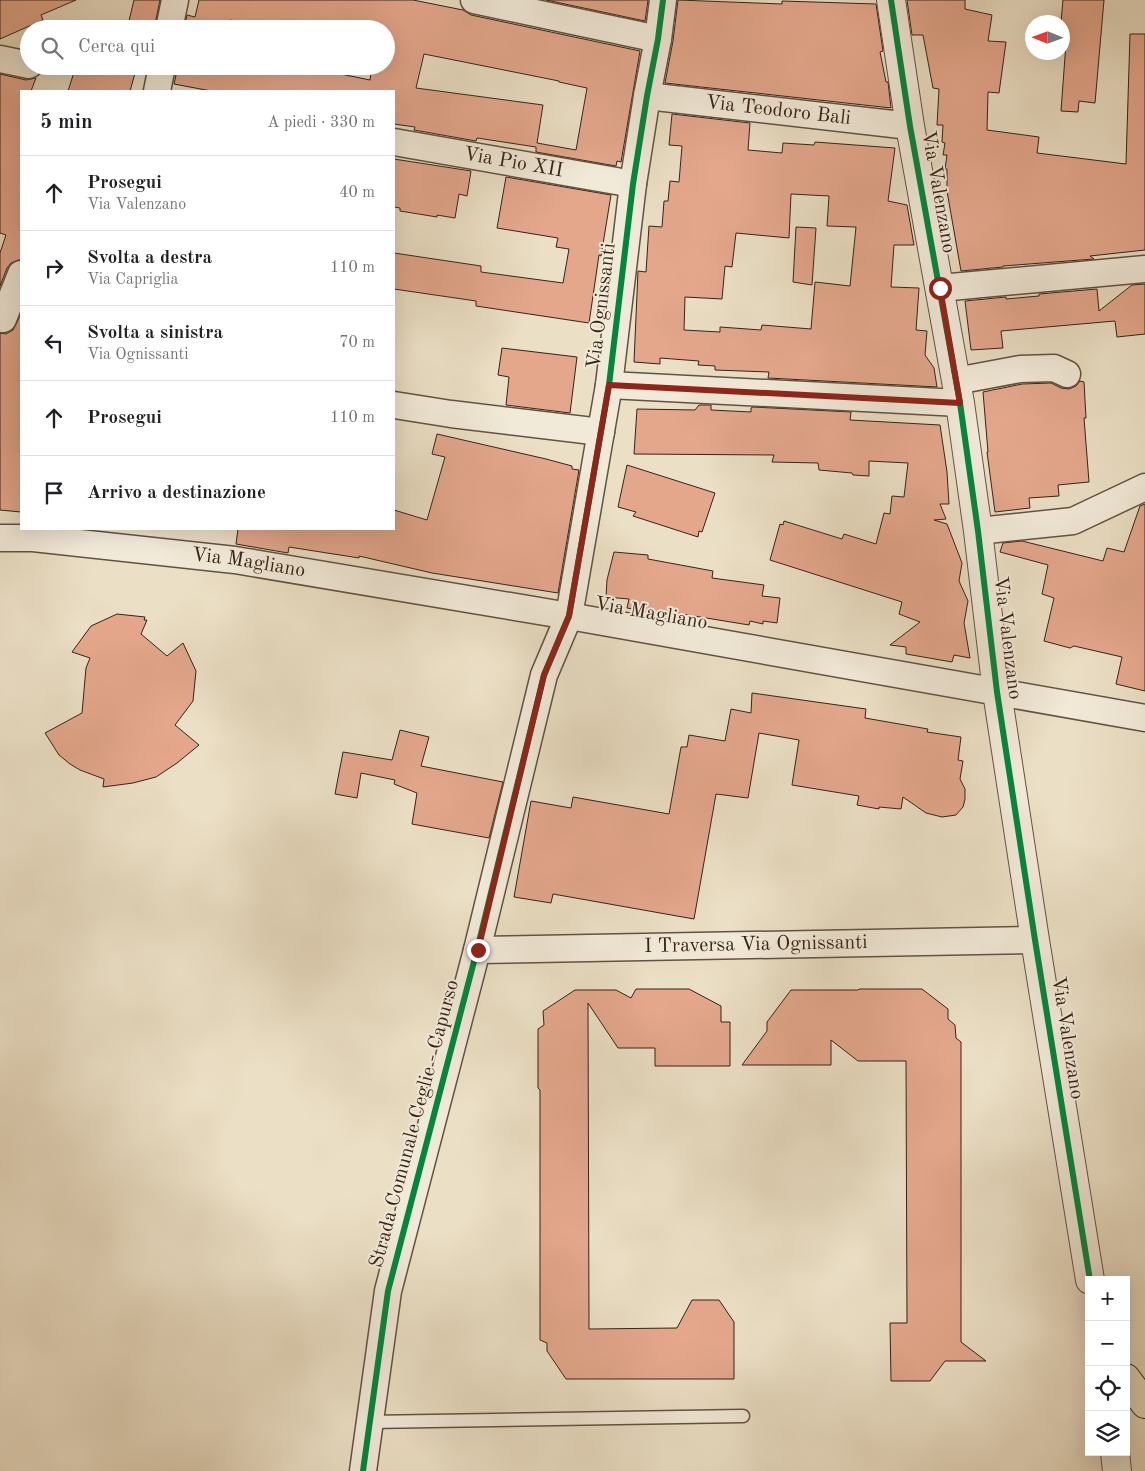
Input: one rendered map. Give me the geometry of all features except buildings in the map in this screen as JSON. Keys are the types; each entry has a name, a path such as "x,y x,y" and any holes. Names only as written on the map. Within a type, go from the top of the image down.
{"highway":[{"path":"1130,1383 1145,1404"}],"street":[{"path":"172,20 175,0"},
{"path":"474,0 658,40"},
{"name":"Via Ognissanti","path":"569,616 609,385 633,184 658,40 663,0"},
{"name":"Via Valenzano","path":"891,0 910,126 958,392 978,532 997,692 1034,940 1089,1276"},
{"path":"0,59 20,63"},
{"path":"157,90 160,75"},
{"name":"Via Teodoro Bali","path":"647,96 910,126"},
{"name":"Via Pio XII","path":"395,142 633,184"},
{"path":"940,288 1145,269"},
{"path":"0,318 3,319 20,276"},
{"path":"609,385 958,392 1020,369 1054,368 1067,374"},
{"path":"395,405 451,414 601,432"},
{"path":"978,532 1073,521 1145,487"},
{"name":"Via Magliano","path":"0,538 35,533 235,560 569,616 1145,718"},
{"name":"Strada Comunale Ceglie - Capurso","path":"363,1471 388,1291 478,950 544,675 569,616"},
{"name":"I Traversa Via Ognissanti","path":"478,950 1034,940"},
{"path":"1115,1456 1117,1471"}],"lane":[{"path":"369,1422 743,1416"}],"cycle path":[{"path":"363,1471 388,1291 477,950 544,675 569,616 609,385 633,184 663,0"},
{"path":"891,0 910,126 960,403 978,531 997,692 1089,1276"}],"route":[{"path":"478,950 544,675 569,616 609,385 960,403 940,288"}]}
